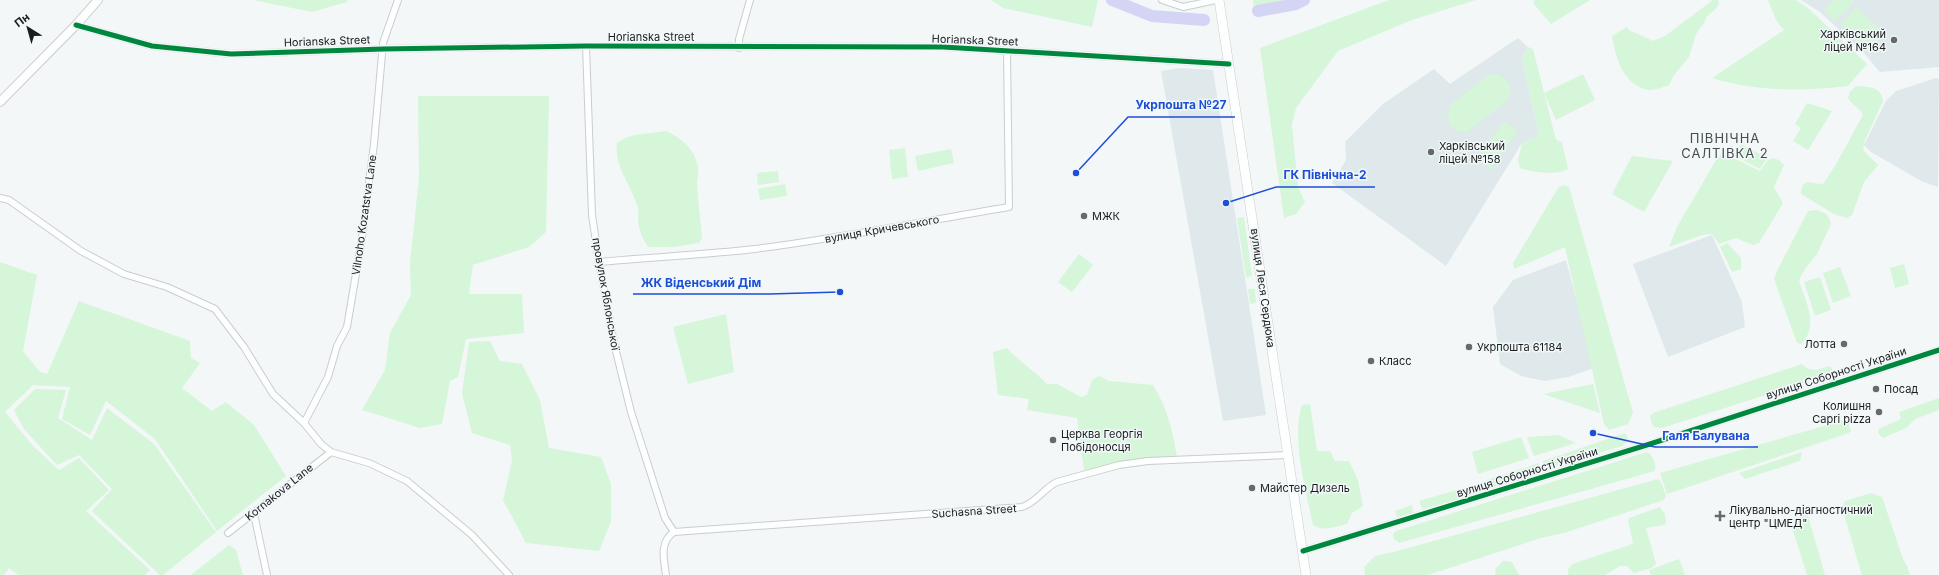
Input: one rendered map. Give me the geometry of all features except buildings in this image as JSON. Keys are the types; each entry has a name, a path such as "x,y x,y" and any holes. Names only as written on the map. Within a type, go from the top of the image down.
{"main road":[{"path":"0,102 76,26 98,0"},
{"name":"вулиця Леся Сердюка","path":"1220,4 1306,575"}],"street":[{"name":"Vilnoho Kozatstva Lane","path":"304,423 328,377 337,346 347,326 362,238 374,144 383,49 398,0"},
{"path":"739,48 739,38 750,0"},
{"path":"1162,0 1183,7 1216,0"},
{"name":"Horianska Street","path":"76,26 152,46 230,54 383,49 586,46 943,48 1229,64"},
{"name":"провулок Яблонської","path":"586,46 592,216 599,262 614,343 631,412 666,518 674,532"},
{"name":"вулиця Кричевського","path":"599,262 687,256 757,248 855,234 1009,207 1007,51"},
{"path":"0,198 9,200 81,251 124,274 167,286 215,309 244,347 273,394 304,423 321,444 331,452 369,463 407,482 472,535 509,575"},
{"name":"вулиця Соборності України","path":"1303,551 1650,444 1939,350"},
{"name":"Kornakova Lane","path":"228,533 331,452"},
{"name":"Suchasna Street","path":"674,532 1022,507 1030,504 1049,486 1057,482 1119,465 1148,461 1288,455"},
{"path":"254,514 267,575"},
{"path":"666,575 664,546 667,538 674,532"}],"shaded area":[{"name":"Харківський ліцей №164","path":"1801,0 1939,0 1939,67 1880,72 1864,53 1820,12"},
{"name":"Харківський ліцей №158","path":"1518,38 1528,47 1522,58 1539,136 1522,143 1446,266 1332,183 1346,160 1345,142 1383,104 1434,69 1450,84"},
{"path":"1179,68 1213,70 1266,415 1223,421 1161,71"},
{"path":"1936,78 1939,79 1938,187 1923,182 1871,152 1864,145 1886,101 1896,91"},
{"path":"1712,235 1742,302 1745,327 1668,357 1633,264"},
{"path":"1566,260 1594,368 1568,377 1545,381 1521,376 1500,364 1493,307 1513,280"}],"green space":[{"path":"253,0 348,0 347,2 312,12"},
{"path":"991,0 1098,0 1092,27 1003,8"},
{"path":"1253,0 1284,0 1254,9"},
{"path":"1389,0 1476,0 1412,20 1338,51 1296,108 1292,125 1298,187 1305,202 1296,214 1284,218 1260,48"},
{"path":"1534,0 1590,0 1551,24 1534,4"},
{"path":"1713,0 1718,0 1719,4 1715,10 1707,16 1696,34 1689,57 1674,75 1669,85 1648,90 1639,87 1626,76 1618,61 1612,36 1627,27 1629,30 1653,41 1665,36"},
{"path":"1768,0 1796,0 1808,8 1867,64 1848,86 1831,88 1763,88 1729,83 1712,78 1784,30 1777,22"},
{"path":"1834,0 1852,0 1854,3 1835,21 1824,10"},
{"path":"1856,7 1885,34 1868,52 1840,25"},
{"path":"1528,47 1533,49 1556,140 1562,142 1568,169 1563,171 1544,173 1520,168 1518,160 1522,143 1539,136 1522,58"},
{"path":"1492,74 1502,77 1509,84 1509,97 1506,102 1468,131 1458,131 1450,125 1448,114 1450,105 1487,76"},
{"path":"1583,74 1595,100 1556,120 1544,93"},
{"path":"1856,86 1874,88 1880,92 1883,101 1865,140 1863,150 1878,165 1864,182 1852,215 1847,218 1834,214 1801,194 1803,185 1808,182 1823,184 1835,166 1863,115 1848,98 1850,92"},
{"path":"418,96 549,96 546,232 529,247 473,265 469,294 522,294 524,333 466,339 458,377 450,381 442,424 420,428 362,410 385,370 390,333 411,295 410,263 419,177"},
{"path":"1807,103 1832,111 1808,150 1793,141 1801,128 1795,124"},
{"path":"1504,121 1518,131 1491,169 1477,158"},
{"path":"666,131 682,141 694,155 698,169 697,185 702,238 699,243 674,247 648,247 639,228 638,210 635,200 618,160 617,143 625,138 635,135"},
{"path":"1741,144 1767,158 1760,169 1735,156"},
{"path":"905,148 908,177 892,179 889,150"},
{"path":"951,149 954,163 918,171 915,156"},
{"path":"1722,155 1738,160 1760,171 1768,160 1773,158 1779,160 1784,165 1774,187 1783,203 1759,243 1753,245 1736,238 1719,244 1712,234 1702,235 1669,247 1677,227 1716,160"},
{"path":"1632,156 1673,161 1644,212 1612,194"},
{"path":"778,171 779,182 758,185 757,173"},
{"path":"785,184 787,196 760,200 758,189"},
{"path":"1564,185 1569,187 1633,413 1628,424 1609,430 1604,424 1565,247 1514,269 1513,263 1558,188"},
{"path":"1816,210 1826,214 1831,224 1817,254 1805,269 1799,280 1807,304 1810,321 1810,329 1807,337 1801,344 1797,343 1774,279 1808,211"},
{"path":"1244,217 1252,276 1246,277 1237,218"},
{"path":"1727,243 1741,258 1741,269 1732,272 1720,247"},
{"path":"1079,254 1093,265 1072,292 1058,282"},
{"path":"0,262 37,275 23,351 40,372 47,374 79,301 190,341 191,358 200,363 182,388 212,411 226,402 254,425 286,476 217,531 155,439 106,401 90,435 62,419 70,387 33,385 5,412 33,446 59,470 79,458 109,490 86,511 150,570 145,575 18,575 9,568 4,575 0,575"},
{"path":"1904,264 1909,284 1895,288 1890,268"},
{"path":"1840,267 1851,296 1833,303 1823,273"},
{"path":"1820,277 1831,310 1815,316 1804,282"},
{"path":"1248,289 1255,289 1256,303 1250,304"},
{"path":"726,314 734,372 688,384 673,327"},
{"path":"490,341 500,361 522,364 540,400 549,448 601,457 611,484 611,521 599,551 526,543 503,500 512,461 510,445 472,433 462,393 469,342"},
{"path":"1007,348 1047,384 1057,384 1081,397 1087,395 1092,380 1099,376 1109,381 1153,385 1169,420 1177,457 1148,458 1084,471 1077,418 1027,410 1029,399 998,395 993,352"},
{"path":"1802,364 1808,369 1812,370 1828,366 1832,368 1832,374 1662,428 1653,427 1650,417 1653,413"},
{"path":"1593,384 1600,413 1543,394"},
{"path":"35,389 66,390 58,418 92,440 107,408 154,444 216,532 163,575 160,575 92,511 112,489 79,455 57,465 24,429 14,410"},
{"path":"1939,398 1939,410 1915,419 1906,428 1883,438 1878,433 1879,429 1901,419 1899,412"},
{"path":"1310,404 1317,451 1330,451 1335,461 1349,461 1358,480 1363,506 1352,513 1347,524 1325,529 1313,525 1299,449 1299,418 1302,405"},
{"path":"1842,421 1848,422 1851,431 1849,433 1667,494 1660,473"},
{"path":"1625,433 1628,441 1622,446 1546,469 1543,467 1543,461"},
{"path":"1559,435 1576,443 1534,456 1527,437"},
{"path":"1521,437 1529,458 1478,474 1472,452"},
{"path":"1647,452 1654,460 1655,471 1399,543 1394,539 1393,534 1396,531"},
{"path":"1802,452 1800,461 1745,479 1739,473"},
{"path":"1539,463 1540,472 1483,490 1481,482"},
{"path":"1658,479 1661,482 1666,496 1664,500 1567,532 1541,538 1428,575 1365,575 1364,567 1375,556"},
{"path":"1471,486 1473,495 1422,509 1419,501"},
{"path":"1871,493 1882,497 1910,575 1862,575 1842,508 1845,501"},
{"path":"1412,505 1413,513 1397,517 1395,511"},
{"path":"1660,507 1665,515 1666,523 1664,525 1646,528 1656,564 1651,568 1634,573 1627,566 1620,566 1605,575 1568,575 1568,570 1572,564 1633,543 1628,521 1629,518"},
{"path":"1804,515 1808,516 1825,575 1807,575 1790,521 1793,518"},
{"path":"229,545 236,550 243,575 191,575"},
{"path":"1679,559 1685,575 1651,575 1649,570"},
{"path":"1503,561 1512,562 1519,575 1495,575 1496,568"}],"waterway":[{"path":"1112,0 1152,16 1204,20"},
{"path":"1258,11 1296,4 1304,0"}],"cycle path":[{"path":"76,25 152,46 231,54 383,49 586,46 943,47 1229,64"},
{"path":"1303,551 1650,444 1939,350"}],"place":[{"name":"Харківський ліцей №164","path":"1894,40"},
{"name":"Харківський ліцей №158","path":"1431,152"},
{"name":"Укрпошта №27","path":"1076,173"},
{"name":"ГК Північна-2","path":"1226,203"},
{"name":"МЖК","path":"1084,216"},
{"name":"ЖК Віденський Дім","path":"840,292"},
{"name":"Лотта","path":"1844,344"},
{"name":"Укрпошта 61184","path":"1469,347"},
{"name":"Класс","path":"1371,361"},
{"name":"Посад","path":"1876,389"},
{"name":"Колишня Capri pizza","path":"1879,412"},
{"name":"Галя Балувана","path":"1593,433"},
{"name":"Церква Георгія Побідоносця","path":"1053,440"},
{"name":"Майстер Дизель","path":"1252,488"},
{"name":"Лікувально-діагностичний центр \"ЦМЕД\"","path":"1720,516"}],"district":[{"name":"ПІВНІЧНА САЛТІВКА 2","path":"1725,146"}]}
